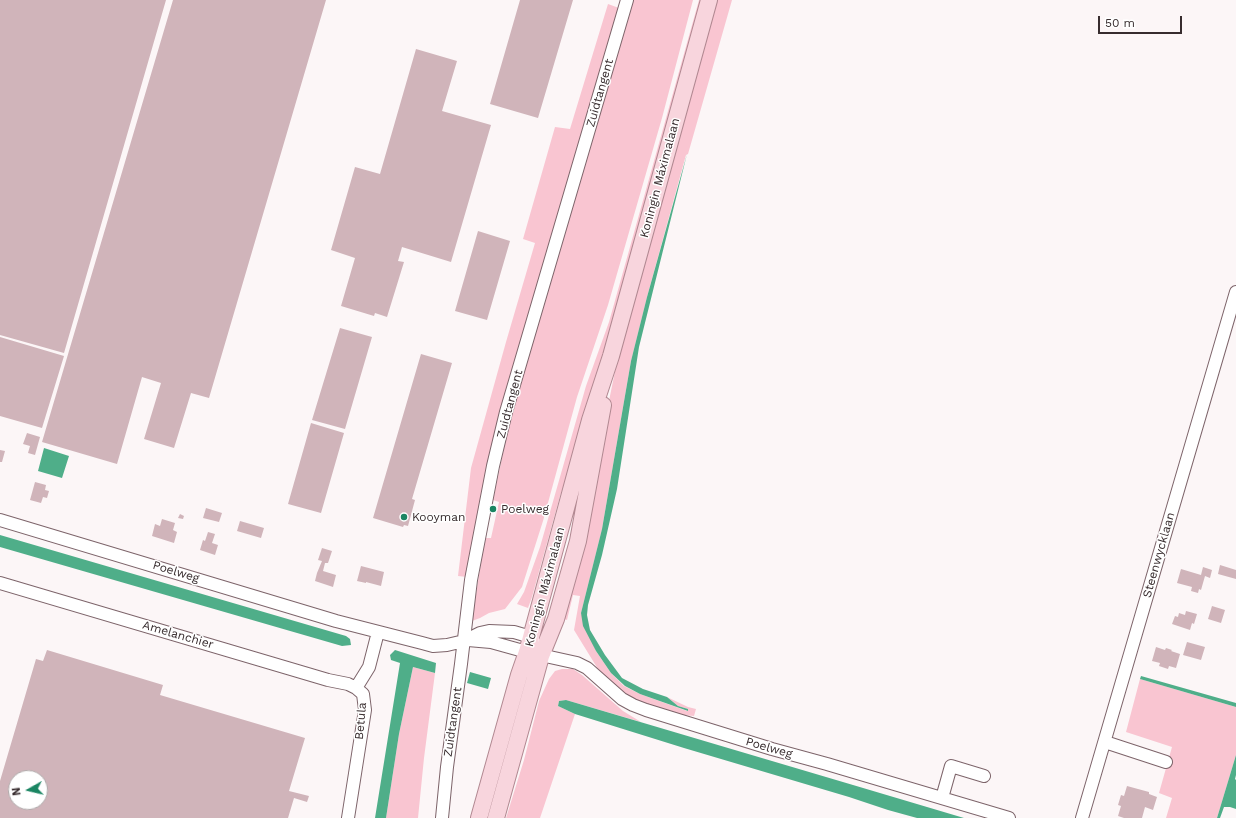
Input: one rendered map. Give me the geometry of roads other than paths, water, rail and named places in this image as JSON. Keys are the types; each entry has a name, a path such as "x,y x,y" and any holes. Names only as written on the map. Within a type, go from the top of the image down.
{"main road":[{"name":"Koningin Máximalaan","path":"496,818 534,654 532,636 590,420 611,356 709,0"},
{"name":"Koningin Máximalaan","path":"479,818 519,675 556,619 578,541 611,356"}],"street":[{"name":"Zuidtangent","path":"442,818 447,766 466,641 471,580 484,508 506,412 627,0"},
{"name":"Steenwycklaan","path":"1082,818 1236,292"},
{"name":"Poelweg","path":"0,520 336,620 433,646 466,641 491,642 534,654 577,663 587,668 622,699 646,710 772,750 827,764 1009,818"},
{"name":"Amelanchier","path":"0,584 328,680 348,684 356,688"},
{"name":"Poelweg","path":"466,641 480,633 489,631 514,632 532,636"},
{"name":"Betula","path":"348,818 364,710 363,694 356,688 369,667 378,632"},
{"path":"1105,742 1166,762"},
{"path":"942,798 951,766 984,776"}],"place":[{"name":"Poelweg","path":"493,509"},
{"name":"Kooyman","path":"404,517"}]}
